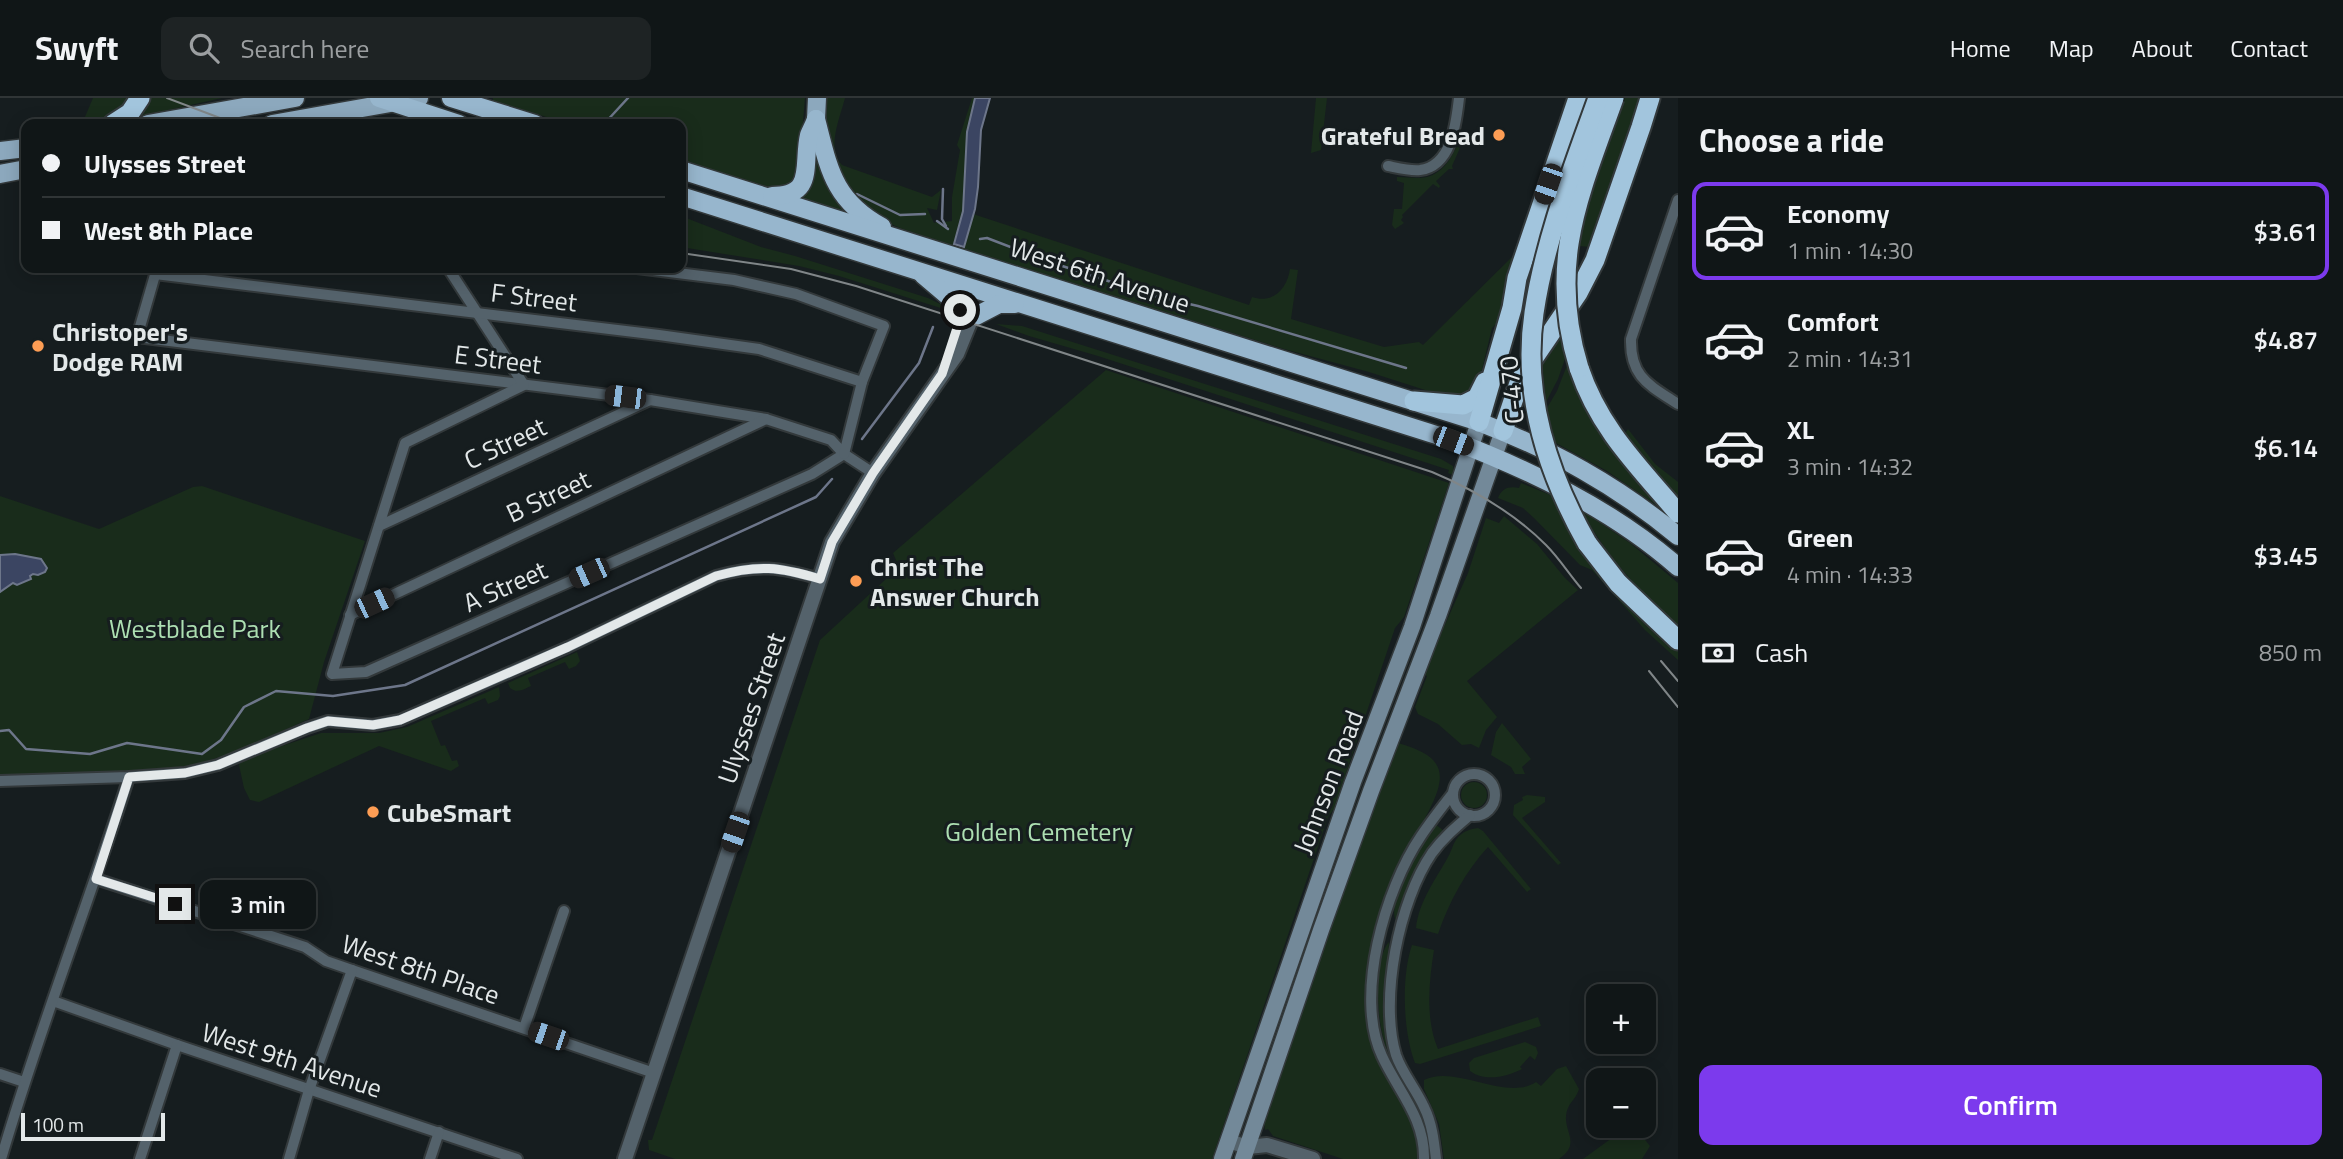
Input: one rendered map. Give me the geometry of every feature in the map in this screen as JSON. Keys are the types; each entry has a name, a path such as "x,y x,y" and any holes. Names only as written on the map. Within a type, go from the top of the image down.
{"highway":[{"path":"121,119 130,113 140,98"},
{"path":"451,98 520,119"},
{"path":"1479,422 1525,252 1578,98"},
{"name":"C-470","path":"1598,98 1543,265 1532,336 1533,382 1539,426 1563,499 1587,543 1626,590 1678,640"},
{"path":"1614,98 1580,194 1565,261 1566,316 1587,391 1605,425 1631,460 1678,513"},
{"path":"1503,431 1519,383 1587,276 1650,98"},
{"path":"385,100 444,119"},
{"path":"760,196 786,196 798,191 806,175 810,135 816,120"},
{"path":"816,120 827,164 852,206 909,242"},
{"name":"West 6th Avenue","path":"686,172 1479,422 1555,454 1603,481 1678,536"},
{"name":"West 6th Avenue","path":"686,197 1356,408 1471,447 1566,491 1637,535 1678,566"},
{"path":"918,271 968,313 999,304 1026,304"},
{"path":"1414,401 1463,405 1477,398 1498,336 1510,312"}],"main road":[{"path":"176,119 295,98"},
{"path":"296,119 385,100 419,98"},
{"path":"816,120 817,98"},
{"path":"0,151 21,149"},
{"path":"0,174 21,170"},
{"name":"Johnson Road","path":"1222,1159 1353,782 1412,628 1479,422"},
{"name":"Johnson Road","path":"1246,1153 1321,930 1471,525 1503,431"},
{"path":"1396,728 1389,706 1412,628"}],"street":[{"path":"1388,166 1417,170 1437,163 1452,137 1459,98"},
{"path":"1678,200 1631,339 1633,363 1647,383 1678,404"},
{"name":"E Street","path":"155,273 137,337 650,400 766,419 831,440 844,454 873,473"},
{"name":"F Street","path":"171,273 759,349 862,382"},
{"path":"350,615 405,443 524,385 451,273"},
{"path":"677,273 734,280 784,291 884,326 862,382 844,454"},
{"name":"Ulysses Street","path":"625,1159 832,542 873,473 957,354 970,322 968,313"},
{"name":"C Street","path":"379,526 650,400"},
{"name":"B Street","path":"350,615 766,419"},
{"name":"A Street","path":"350,615 332,674 366,672 812,474 844,454"},
{"path":"0,781 185,773 218,765 328,721 373,725 400,720 568,647 716,576 742,568 761,568 788,569 820,579"},
{"path":"1424,1159 1418,1119 1402,1078 1390,1028 1393,963 1415,887 1431,854 1448,833 1470,815 1485,812 1493,803 1494,791 1489,781 1480,775 1468,775 1458,781 1453,793 1421,836 1409,858 1390,900 1373,973 1372,1010 1375,1038 1382,1058 1402,1078 1425,1108 1434,1135 1436,1159"},
{"path":"1,1159 24,1082 129,777"},
{"path":"1453,793 1455,804 1470,815"},
{"name":"West 8th Place","path":"96,879 305,947 326,961 654,1073"},
{"path":"524,1028 564,911"},
{"path":"289,1159 309,1090 352,970"},
{"name":"West 9th Avenue","path":"53,1001 517,1159"},
{"path":"140,1159 177,1045"},
{"path":"0,1074 24,1082"},
{"path":"430,1159 439,1132"},
{"path":"1228,1140 1260,1159"},
{"path":"1246,1153 1267,1145 1313,1159"}],"green space":[{"path":"93,98 132,98 123,109 110,117 84,119"},
{"path":"147,98 222,98 137,117"},
{"path":"493,98 805,98 798,182 782,191 686,162 686,119 553,119 493,101"},
{"path":"825,98 845,98 835,142 837,158 842,165 932,197 941,190 937,210 927,208 934,223 937,222 948,229 943,222 952,221 952,197 960,150 957,145 972,98 975,98 966,149 963,211 953,246 900,228 875,217 863,208 837,175 823,112"},
{"path":"1316,98 1327,98 1321,150 1311,153"},
{"path":"1625,98 1644,98 1591,247 1579,246 1588,205"},
{"path":"815,137 857,218 797,202 811,181"},
{"path":"1460,137 1463,141 1453,169 1449,169 1436,181 1439,188 1433,184 1402,215 1401,220 1404,223 1395,229 1392,225 1394,209 1402,209 1404,183 1397,181 1397,177 1420,178 1435,174 1446,164"},
{"path":"973,214 1249,305 1252,297 1260,299 1278,293 1286,283 1290,269 1298,270 1291,319 1384,347 1419,342 1423,345 1512,257 1515,258 1500,320 1492,328 1478,386 1470,394 1450,398 963,249"},
{"path":"686,218 761,247 928,298 948,308 947,310 799,266 686,248"},
{"path":"996,324 1022,326 1441,459 1453,466 1455,476 1448,473 1449,470"},
{"path":"1563,334 1567,353 1546,402 1542,362"},
{"path":"1569,360 1603,439 1661,505 1659,507 1607,471 1554,442 1547,408"},
{"name":"Golden Cemetery","path":"1106,370 1449,483 1404,617 1395,628 1334,809 1328,817 1212,1159 675,1159 649,1150 648,1140 652,1140 820,640 899,567 893,553"},
{"path":"1628,429 1655,464 1678,482 1678,500 1624,435"},
{"path":"1521,483 1553,496 1617,595 1678,650 1678,660 1645,630 1592,570 1580,565 1523,508 1498,498 1504,490 1519,488"},
{"name":"Westblade Park","path":"202,486 365,541 324,662 309,719 233,753 194,765 137,772 0,778 0,496 99,529 193,487"},
{"path":"1580,509 1630,543 1678,583 1678,629 1624,572"},
{"path":"1504,516 1537,544 1578,590 1467,681 1497,717 1486,730 1479,748 1471,744 1462,745 1438,724 1418,714 1415,707 1427,676 1423,674 1468,573 1486,518 1499,523"},
{"path":"577,652 580,661 576,666 569,669 565,662 528,678 531,686 518,691 510,688 508,683"},
{"path":"499,687 498,700 488,704 485,698 431,721 441,746 445,745 452,761 457,760 459,766 451,771 379,746 259,802 250,800 244,788 239,765 243,759 321,733 379,733 407,727"},
{"path":"1502,723 1531,759 1522,767 1525,774 1515,774 1511,767 1491,755 1496,732"},
{"path":"1398,743 1427,755 1435,762 1440,780 1438,791 1425,818 1428,820 1396,870 1379,913 1368,960 1366,1008 1375,1053 1409,1114 1419,1155 1418,1159 1343,1159 1273,1136 1268,1129 1265,1130 1264,1120 1344,884"},
{"path":"1474,782 1483,786 1487,795 1483,804 1474,808 1465,804 1461,795 1465,786"},
{"path":"1527,795 1545,797 1545,802 1522,818 1561,863 1558,865 1513,815 1514,805"},
{"path":"1435,824 1444,831 1411,884 1396,920 1394,912 1401,886 1422,843"},
{"path":"1478,828 1531,889 1527,892 1488,847 1458,888 1438,934 1416,928 1424,899 1456,839 1465,832"},
{"path":"1389,942 1386,989 1392,1058 1382,1035 1378,1000 1380,965"},
{"path":"1412,945 1434,950 1430,1013 1438,1049 1538,1017 1541,1026 1420,1064 1415,1063 1408,1036 1405,1004 1406,973"},
{"path":"1525,1042 1536,1047 1538,1053 1535,1060 1530,1056 1520,1067 1522,1069 1496,1077 1482,1076 1470,1071 1469,1063 1474,1058"},
{"path":"1566,1066 1579,1089 1566,1116 1570,1147 1559,1159 1444,1159 1439,1124 1424,1089 1424,1080 1450,1076 1511,1088 1536,1082 1541,1086 1557,1069"},
{"path":"1612,1138 1644,1138 1650,1146 1642,1159 1583,1159"}],"water":[{"path":"975,98 990,98 981,130 975,209 964,247 954,244 963,211 967,132"},
{"path":"15,554 41,559 47,568 45,572 33,574 31,579 17,585 13,583 0,592 0,555"}],"waterway":[{"path":"609,119 628,98"},
{"path":"943,189 942,219 946,226"},
{"path":"857,194 900,215 925,214"},
{"path":"937,221 948,229"},
{"path":"980,239 987,238 1154,296 1198,306 1406,368"},
{"path":"862,439 919,363 933,327"},
{"path":"0,731 9,730 26,749 90,754 127,743 202,754 221,740 244,707 276,691 333,696 405,685 816,497 832,479"}],"tram line":[{"path":"167,98 223,119"},
{"path":"686,254 791,269 856,286 1432,472 1478,494 1520,522 1551,550 1581,588"},
{"path":"1661,661 1678,681"},
{"path":"1649,671 1678,707"}],"place":[{"name":"Grateful Bread","path":"1499,135"},
{"name":"Christoper's Dodge RAM","path":"38,346"},
{"name":"Christ The Answer Church","path":"856,581"},
{"name":"CubeSmart","path":"373,812"}],"route":[{"path":"175,904 96,879 129,777 185,773 218,765 328,721 373,725 400,720 568,647 716,576 742,568 788,569 820,579 832,542 873,473 942,374 960,319 960,310"}]}
